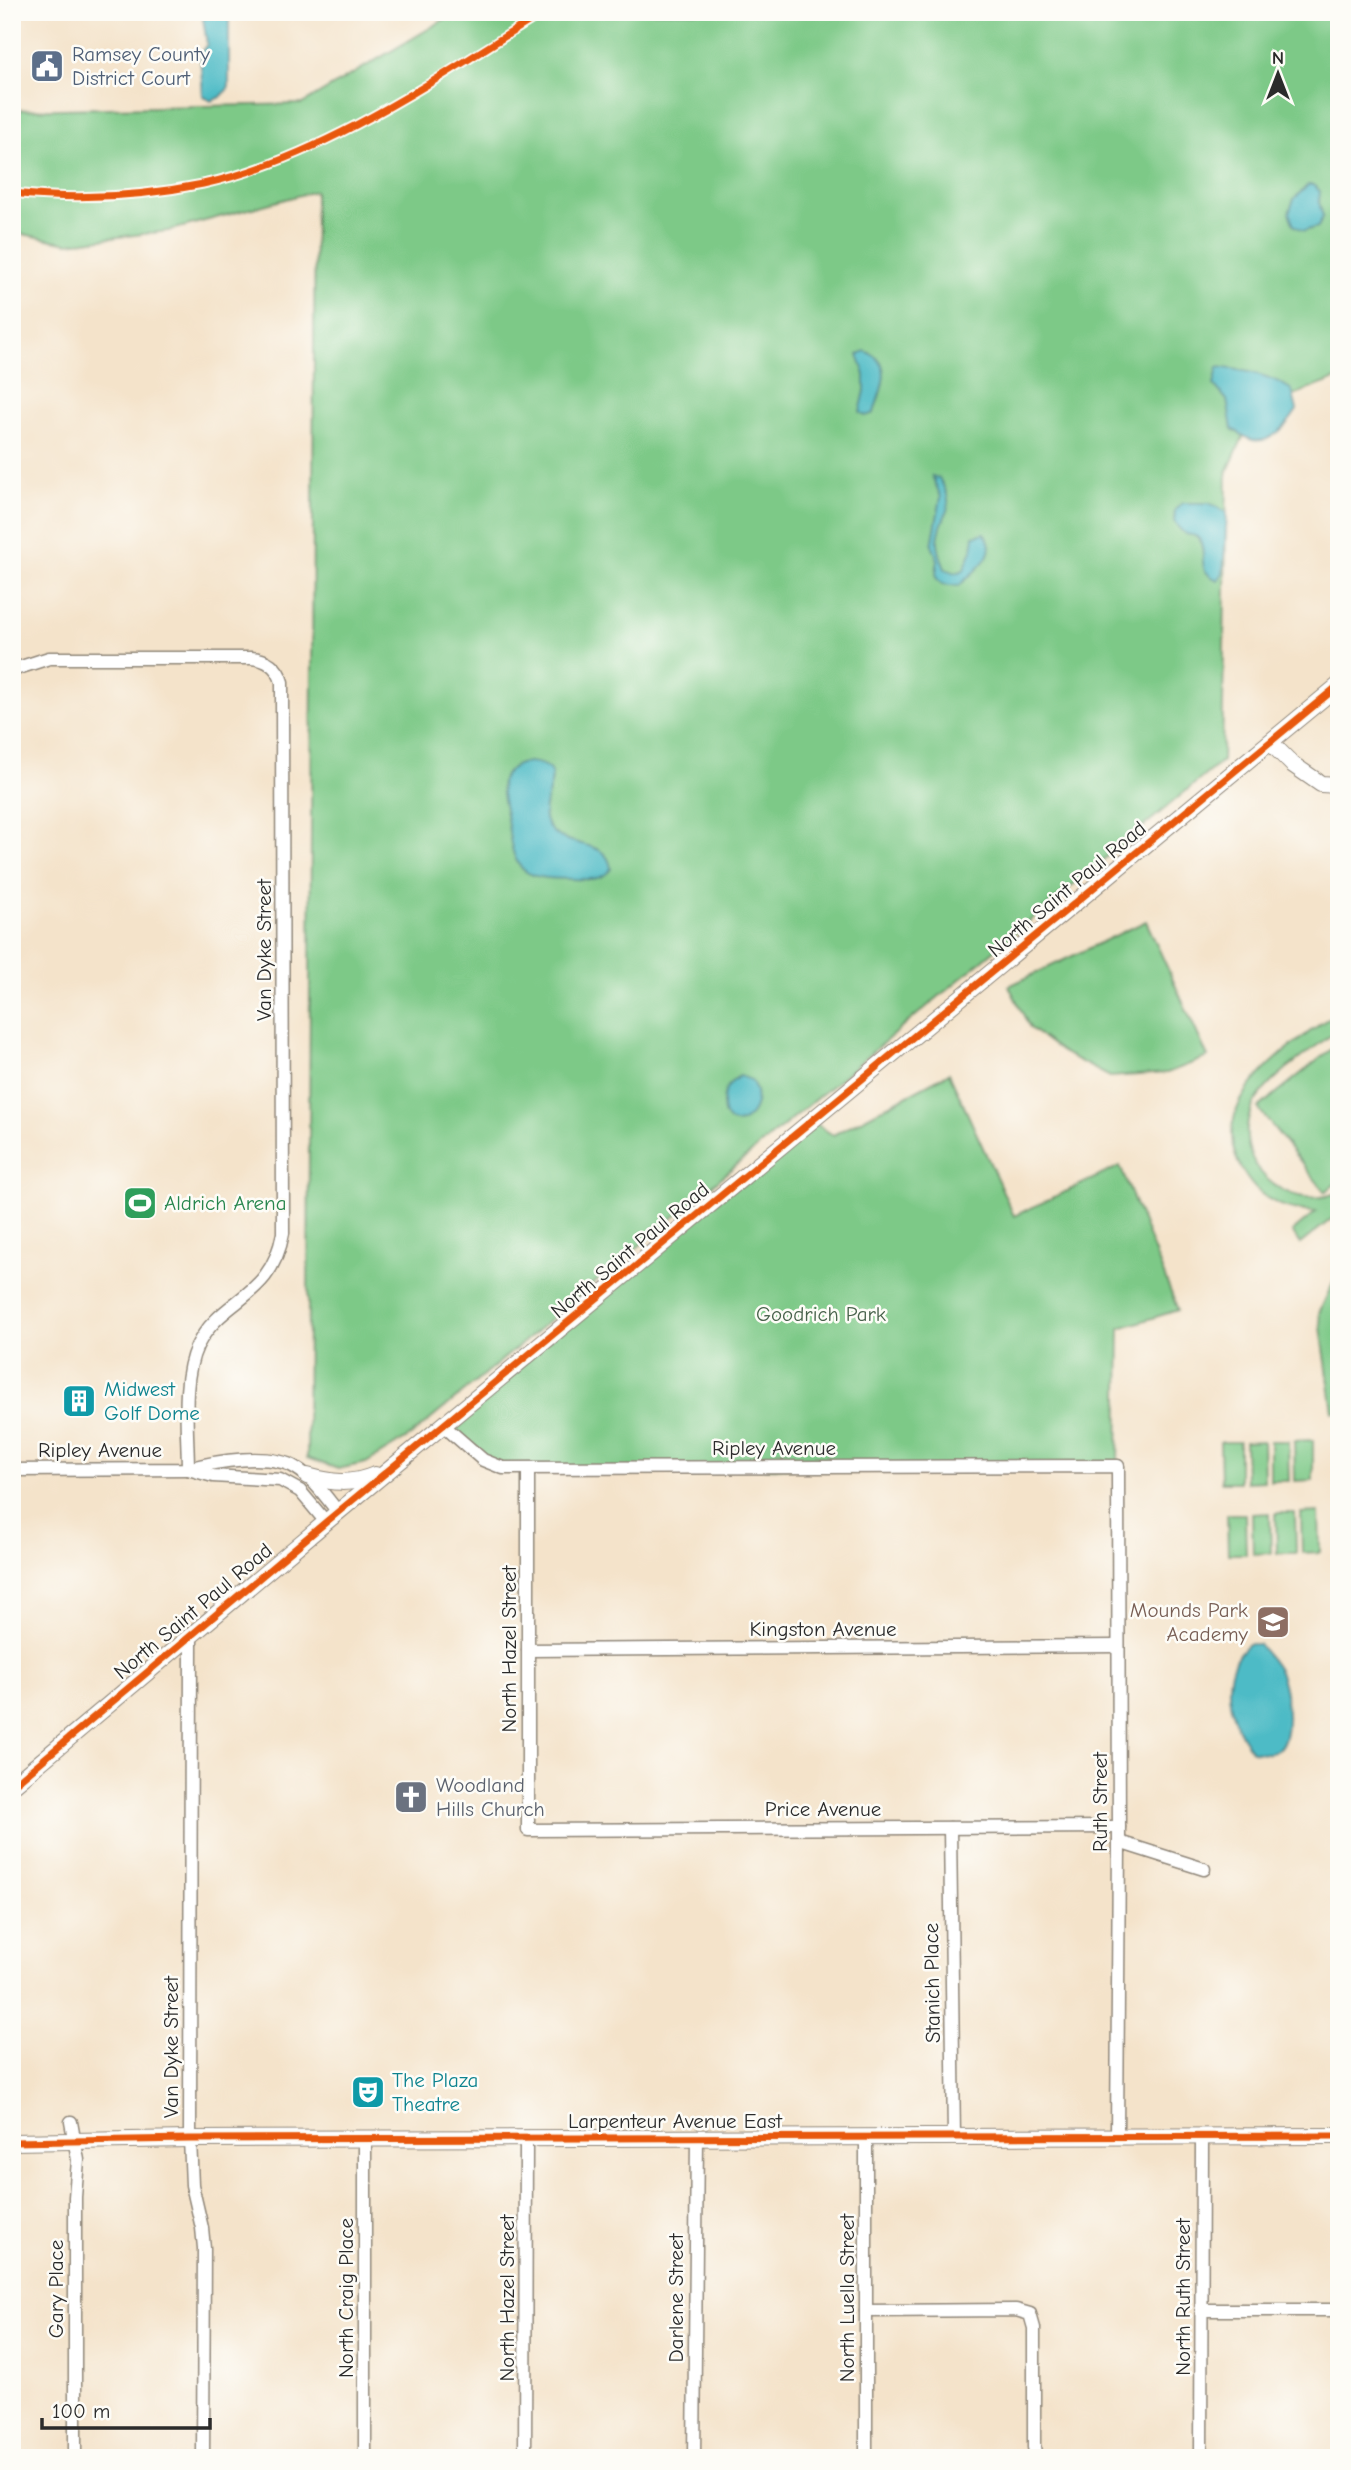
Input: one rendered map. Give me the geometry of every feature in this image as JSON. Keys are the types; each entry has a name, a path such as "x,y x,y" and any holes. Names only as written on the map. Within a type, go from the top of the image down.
{"street":[{"name":"Van Dyke Street","path":"12,670 49,658 251,657 272,665 282,682 283,1233 267,1275 248,1295 210,1325 193,1356 188,1385 188,1469"},
{"name":"North Saint Paul Road","path":"12,1786 332,1517 1339,685"},
{"path":"1271,743 1292,764 1321,783 1339,785"},
{"name":"Ripley Avenue","path":"444,1426 483,1460 503,1468 1118,1466"},
{"name":"Ripley Avenue","path":"12,1470 188,1469 213,1462 268,1461 293,1466 307,1476 332,1517"},
{"name":"Ruth Street","path":"1117,2137 1118,1466"},
{"name":"Ripley Avenue","path":"188,1469 213,1476 280,1480 332,1517"},
{"path":"307,1476 334,1483 359,1482 390,1469"},
{"name":"North Hazel Street","path":"528,1469 528,1830"},
{"name":"Van Dyke Street","path":"191,1635 190,2139 192,2185 204,2248 204,2458"},
{"name":"Kingston Avenue","path":"528,1650 1118,1646"},
{"name":"Price Avenue","path":"528,1830 1119,1827"},
{"name":"Stanich Place","path":"950,1828 954,2138"},
{"path":"1119,1842 1204,1869"},
{"name":"Gary Place","path":"71,2122 78,2160 75,2197 75,2458"},
{"name":"Larpenteur Avenue East","path":"12,2142 190,2139 1339,2136"},
{"name":"North Ruth Street","path":"1201,2458 1202,2137"},
{"name":"Darlene Street","path":"694,2458 697,2138"},
{"name":"North Luella Street","path":"866,2138 866,2458"},
{"name":"North Craig Place","path":"365,2139 365,2458"},
{"name":"North Hazel Street","path":"525,2458 526,2139"},
{"path":"866,2311 1016,2310 1030,2314 1034,2328 1034,2447 1037,2458"},
{"path":"1202,2310 1339,2310"}],"green space":[{"path":"457,12 1336,12 1339,14 1339,378 1256,409 1227,472 1222,761 412,1435 366,1463 338,1469 307,1458 315,191 168,231 68,243 12,232 12,110 302,104"},
{"path":"1146,921 1208,1057 1167,1073 1110,1077 1062,1052 1030,1028 1009,986"},
{"path":"1339,1010 1339,1029 1267,1087 1252,1108 1247,1128 1248,1147 1255,1164 1267,1179 1282,1190 1300,1196 1319,1197 1339,1192 1339,1213 1300,1244 1292,1232 1316,1212 1277,1204 1253,1186 1234,1151 1232,1126 1240,1102 1255,1080 1296,1042"},
{"path":"1339,1043 1339,1181 1325,1192 1258,1108"},
{"name":"Goodrich Park","path":"949,1073 1014,1216 1120,1166 1178,1310 1120,1328 1118,1466 528,1469 483,1460 444,1426 813,1122 833,1135"},
{"path":"1339,1274 1339,1412 1333,1412 1319,1313"},
{"path":"1313,1440 1313,1480 1295,1481 1294,1441"},
{"path":"1263,1441 1264,1481 1246,1482 1245,1442"},
{"path":"1270,1441 1288,1441 1289,1481 1270,1481"},
{"path":"1220,1442 1239,1442 1239,1482 1221,1482"},
{"path":"1319,1512 1320,1552 1302,1553 1301,1513"},
{"path":"1270,1513 1271,1553 1253,1554 1252,1514"},
{"path":"1276,1513 1295,1513 1296,1553 1277,1553"},
{"path":"1227,1514 1245,1514 1246,1554 1228,1554"}],"water":[{"path":"202,12 229,12 229,87 221,97 211,101 203,96 200,54 207,44"},
{"path":"1308,185 1313,185 1320,191 1319,202 1323,217 1318,227 1304,231 1294,225 1289,213 1294,199"},
{"path":"865,351 881,363 884,378 874,413 866,416 860,412 865,391 865,375 858,355"},
{"path":"1218,367 1275,380 1292,390 1297,410 1273,436 1259,440 1247,438 1232,429 1227,400 1214,385"},
{"path":"932,476 939,478 948,498 947,512 938,542 945,569 956,573 964,570 974,536 984,533 989,541 988,556 959,586 942,584 937,579 938,560 932,545 941,497"},
{"path":"1182,503 1209,503 1227,512 1223,573 1218,580 1206,572 1199,539 1184,533 1174,521 1175,510"},
{"path":"529,762 543,765 550,771 551,786 545,806 548,826 564,839 594,847 602,852 611,869 607,873 598,878 555,879 532,875 518,863 510,841 501,782 512,768"},
{"path":"740,1076 751,1080 756,1092 756,1104 752,1113 738,1123 730,1121 725,1115 723,1103 727,1087"},
{"path":"1248,1644 1258,1644 1272,1661 1285,1691 1286,1730 1278,1749 1269,1753 1252,1751 1244,1740 1232,1712 1229,1697 1232,1667"}],"cycle path":[{"path":"12,193 60,196 132,194 203,184 247,172 292,155 380,112 544,12"},
{"path":"12,1786 326,1522 1339,685"},
{"path":"12,2142 190,2139 1339,2136"}],"place":[{"name":"Ramsey County District Court","path":"47,66"},
{"name":"Aldrich Arena","path":"140,1203"},
{"name":"Midwest Golf Dome","path":"79,1401"},
{"name":"Mounds Park Academy","path":"1273,1622"},
{"name":"Woodland Hills Church","path":"411,1797"},
{"name":"The Plaza Theatre","path":"368,2092"}]}
